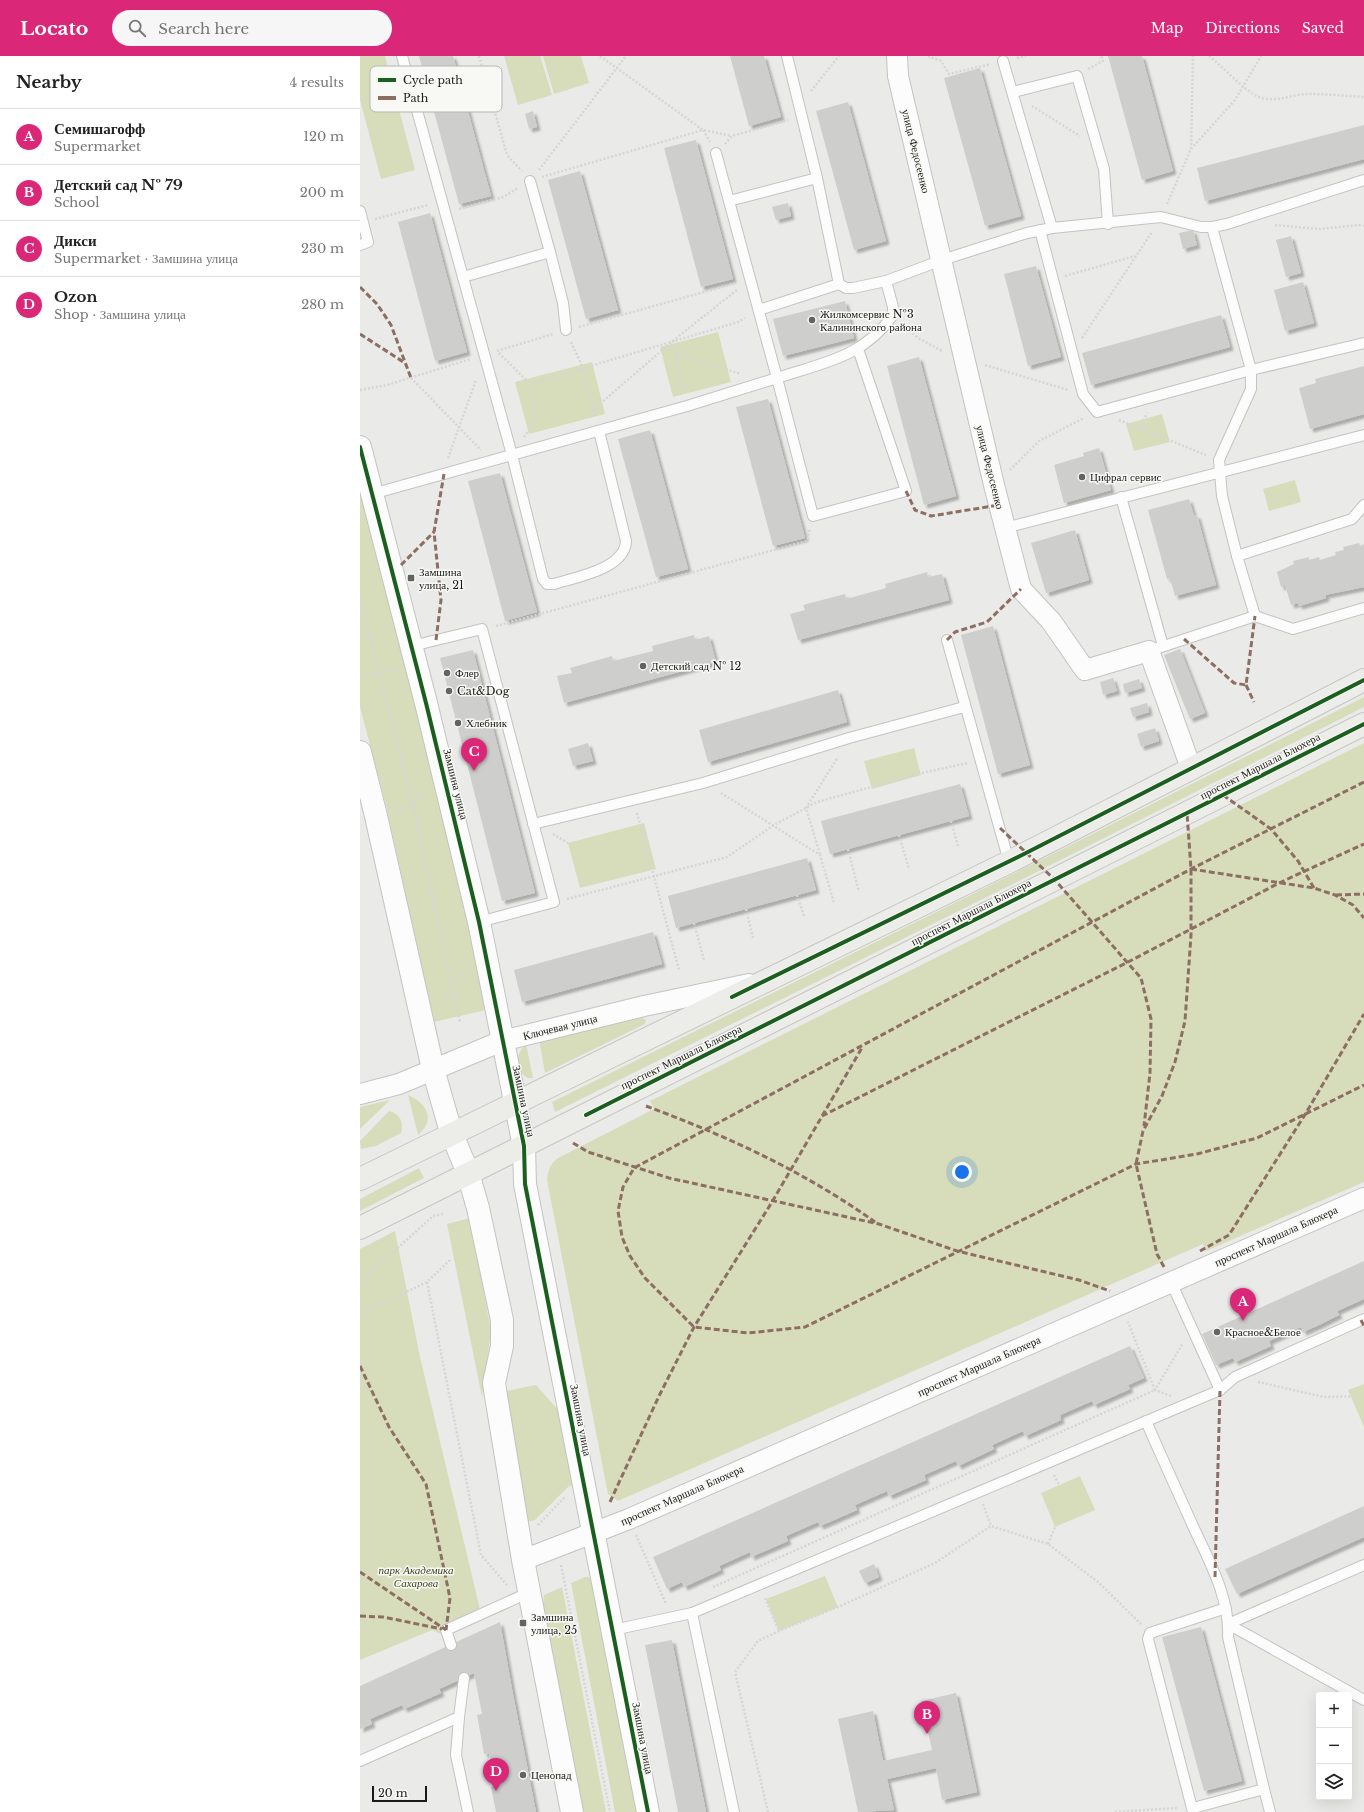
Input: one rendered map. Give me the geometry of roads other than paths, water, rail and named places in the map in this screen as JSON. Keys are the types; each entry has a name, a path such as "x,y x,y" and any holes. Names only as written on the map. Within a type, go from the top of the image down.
{"main road":[{"path":"360,1178 451,1132 1009,862 1364,680"},
{"name":"проспект Маршала Блюхера","path":"360,1228 908,955 1364,724"}],"street":[{"name":"улица Федосеенко","path":"897,56 898,76 994,486 1021,589 1051,621 1085,670 1156,649"},
{"name":"Замшина улица","path":"360,447 444,774 484,944 514,1102 524,1146 525,1184 648,1812"},
{"path":"1156,649 1191,768"},
{"path":"360,752 376,816 433,1069 451,1132 468,1173 478,1208 502,1320 502,1346 494,1383 523,1560 523,1595 572,1812"},
{"name":"Ключевая улица","path":"360,1094 399,1084 502,1041 644,1006 767,980"},
{"name":"проспект Маршала Блюхера","path":"523,1560 594,1534 1364,1198"}],"lane":[{"path":"402,56 405,66"},
{"path":"787,56 817,178 839,284"},
{"path":"1003,61 1052,228"},
{"path":"1013,92 1077,76 1104,169 1108,224"},
{"path":"417,112 512,455 542,579 547,584 554,584 612,564 619,559 626,549 626,541 599,431"},
{"path":"716,153 751,279 813,516 906,491 858,349"},
{"path":"729,201 817,178"},
{"path":"759,310 839,284 846,288 853,288 886,281 942,260 1040,230 1108,224 1161,217 1201,227 1212,227 1249,218 1364,180"},
{"path":"530,181 563,303 566,330"},
{"path":"360,211 368,242 360,245"},
{"path":"1212,227 1251,370 1251,389 1219,460 1222,496 1237,556 1255,616"},
{"path":"1040,230 1083,394 1097,412 1251,370 1364,344"},
{"path":"463,277 550,252"},
{"path":"372,494 687,406 848,355 858,349 888,322 893,315 893,306 886,281"},
{"path":"1005,528 1120,496 1221,472 1364,435"},
{"path":"1120,496 1156,649 1255,616 1293,629 1364,608"},
{"path":"1237,556 1352,519 1364,505"},
{"path":"412,646 482,630 554,902 479,922"},
{"path":"946,640 1009,862"},
{"path":"533,824 703,783 849,738 964,707"},
{"path":"1171,1282 1220,1390"},
{"path":"613,1630 692,1613 1220,1390 1235,1377 1364,1319"},
{"path":"1146,1421 1215,1577 1226,1608 1228,1637 1270,1812"},
{"path":"1228,1624 1364,1565"},
{"path":"451,1645 446,1630 523,1595"},
{"path":"1226,1608 1150,1633 1148,1640 1193,1810 1264,1789"},
{"path":"692,1613 734,1812"},
{"path":"1228,1624 1364,1700"},
{"path":"464,1678 456,1755 468,1812"},
{"path":"360,1761 459,1717"}],"place":[{"name":"Жилкомсервис №3 Калининского района","path":"812,320"},
{"name":"Цифрал сервис","path":"1082,477"},
{"name":"Замшина улица, 21","path":"411,578"},
{"name":"Детский сад № 12","path":"643,666"},
{"name":"Флер","path":"447,673"},
{"name":"Cat&Dog","path":"449,691"},
{"name":"Хлебник","path":"458,723"},
{"name":"Дикси","path":"474,771"},
{"name":"Семишагофф","path":"1243,1321"},
{"name":"Красное&Белое","path":"1217,1332"},
{"name":"Замшина улица, 25","path":"523,1623"},
{"name":"Детский сад № 79","path":"927,1734"},
{"name":"Ценопад","path":"523,1775"},
{"name":"Ozon","path":"496,1791"}],"park label":[{"name":"парк Академика Сахарова","path":"416,1576"}]}
